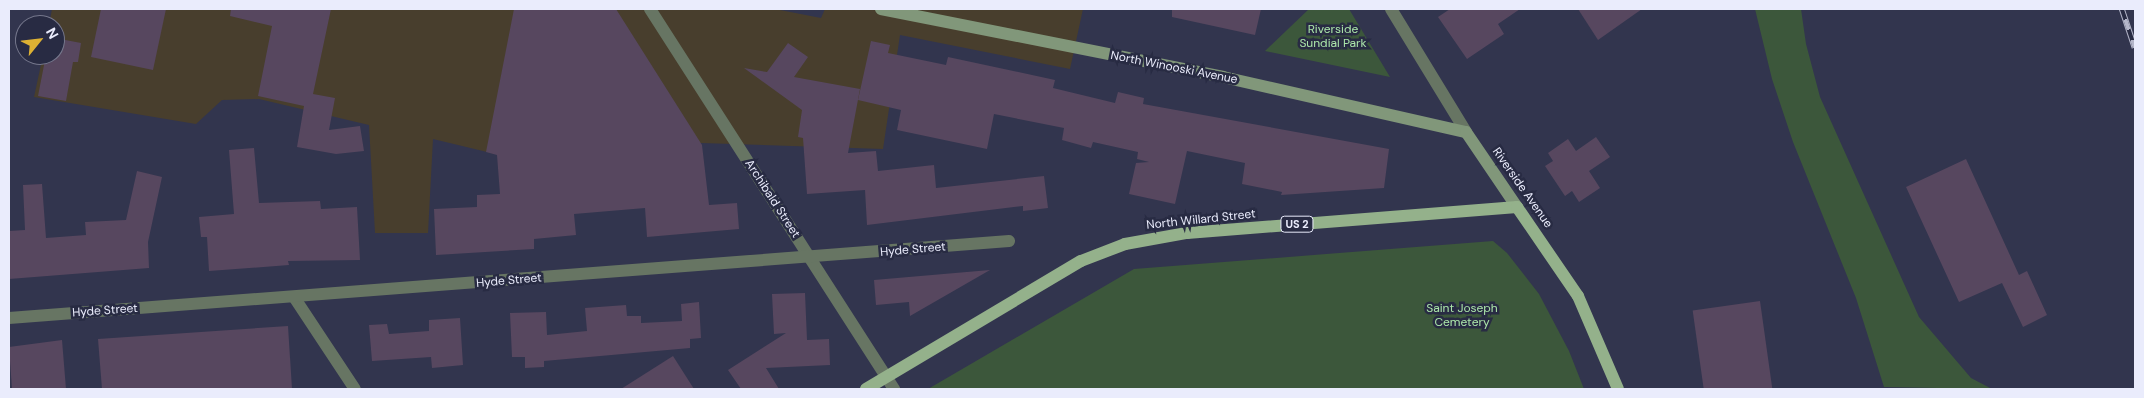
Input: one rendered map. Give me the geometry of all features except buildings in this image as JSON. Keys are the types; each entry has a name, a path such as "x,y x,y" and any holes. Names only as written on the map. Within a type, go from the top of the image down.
{"main road":[{"name":"North Winooski Avenue","path":"880,9 1223,77 1466,132"},
{"name":"Riverside Avenue","path":"1466,132 1578,296 1618,389"},
{"name":"North Willard Street","path":"866,389 1081,261 1125,244 1187,233 1517,206"}],"street":[{"name":"Archibald Street","path":"650,9 894,389"},
{"name":"Riverside Avenue","path":"1391,9 1466,132"},
{"name":"Hyde Street","path":"9,318 1009,241"},
{"path":"294,297 354,389"}],"shaded area":[{"path":"52,9 775,9 821,18 825,9 1083,9 1070,69 900,35 883,149 701,143 521,160 433,139 428,233 375,233 369,125 259,99 222,100 196,124 34,97 41,65 65,65 65,15 51,15"}],"green space":[{"name":"Riverside Sundial Park","path":"1309,9 1349,9 1390,77 1265,51"},
{"path":"1755,9 1801,9 1806,44 1820,97 1919,317 1971,378 1992,389 1884,387 1856,298 1793,142 1772,79"},
{"name":"Saint Joseph Cemetery","path":"1493,241 1507,253 1539,294 1569,351 1584,389 928,389 1134,269"}],"railway":[{"path":"2122,9 2135,48"}]}
